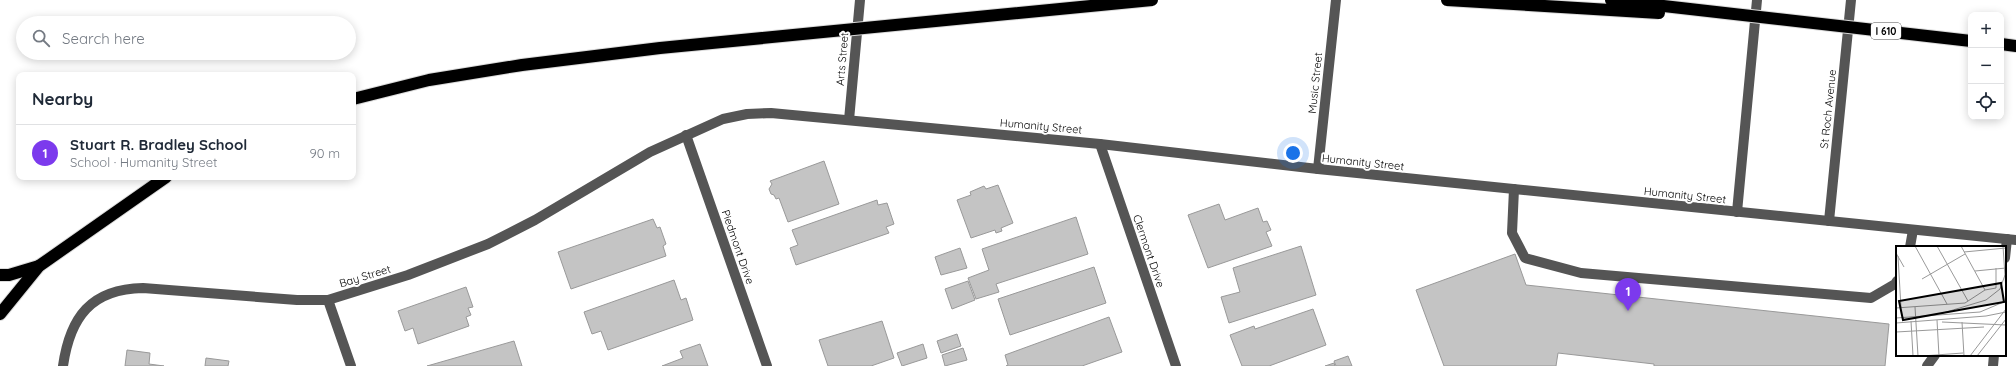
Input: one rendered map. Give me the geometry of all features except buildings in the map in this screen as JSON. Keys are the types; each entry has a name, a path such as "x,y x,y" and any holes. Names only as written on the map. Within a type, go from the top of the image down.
{"highway":[{"path":"356,98 429,80 538,63 660,48 1152,0"},
{"path":"1447,0 1801,22"},
{"name":"I 610","path":"1612,0 1968,41"},
{"path":"2004,44 2016,46"},
{"path":"0,314 39,266 161,180"},
{"path":"0,275 9,275 39,266"}],"street":[{"name":"Arts Street","path":"849,120 860,0"},
{"name":"Music Street","path":"1318,170 1336,0"},
{"path":"1737,212 1756,0"},
{"name":"St Roch Avenue","path":"1829,221 1851,0"},
{"name":"Humanity Street","path":"686,135 723,119 747,114 784,114 1100,144 1318,170 2012,240"},
{"name":"Bay Street","path":"63,366 65,353 73,328 83,311 100,298 126,289 165,289 297,300 328,300 408,275 488,244 535,220 650,152 686,135"},
{"name":"Piedmont Drive","path":"686,135 768,366"},
{"name":"Clermont Drive","path":"1100,144 1176,366"},
{"path":"1514,189 1512,233 1525,258 1581,273 1871,298 1896,283"},
{"path":"1910,246 1913,230"},
{"path":"2006,255 2012,240"},
{"path":"328,300 351,366"},
{"path":"1927,366 1934,356"},
{"path":"1993,366 1994,356"}],"place":[{"name":"Stuart R. Bradley School","path":"1628,311"}]}
